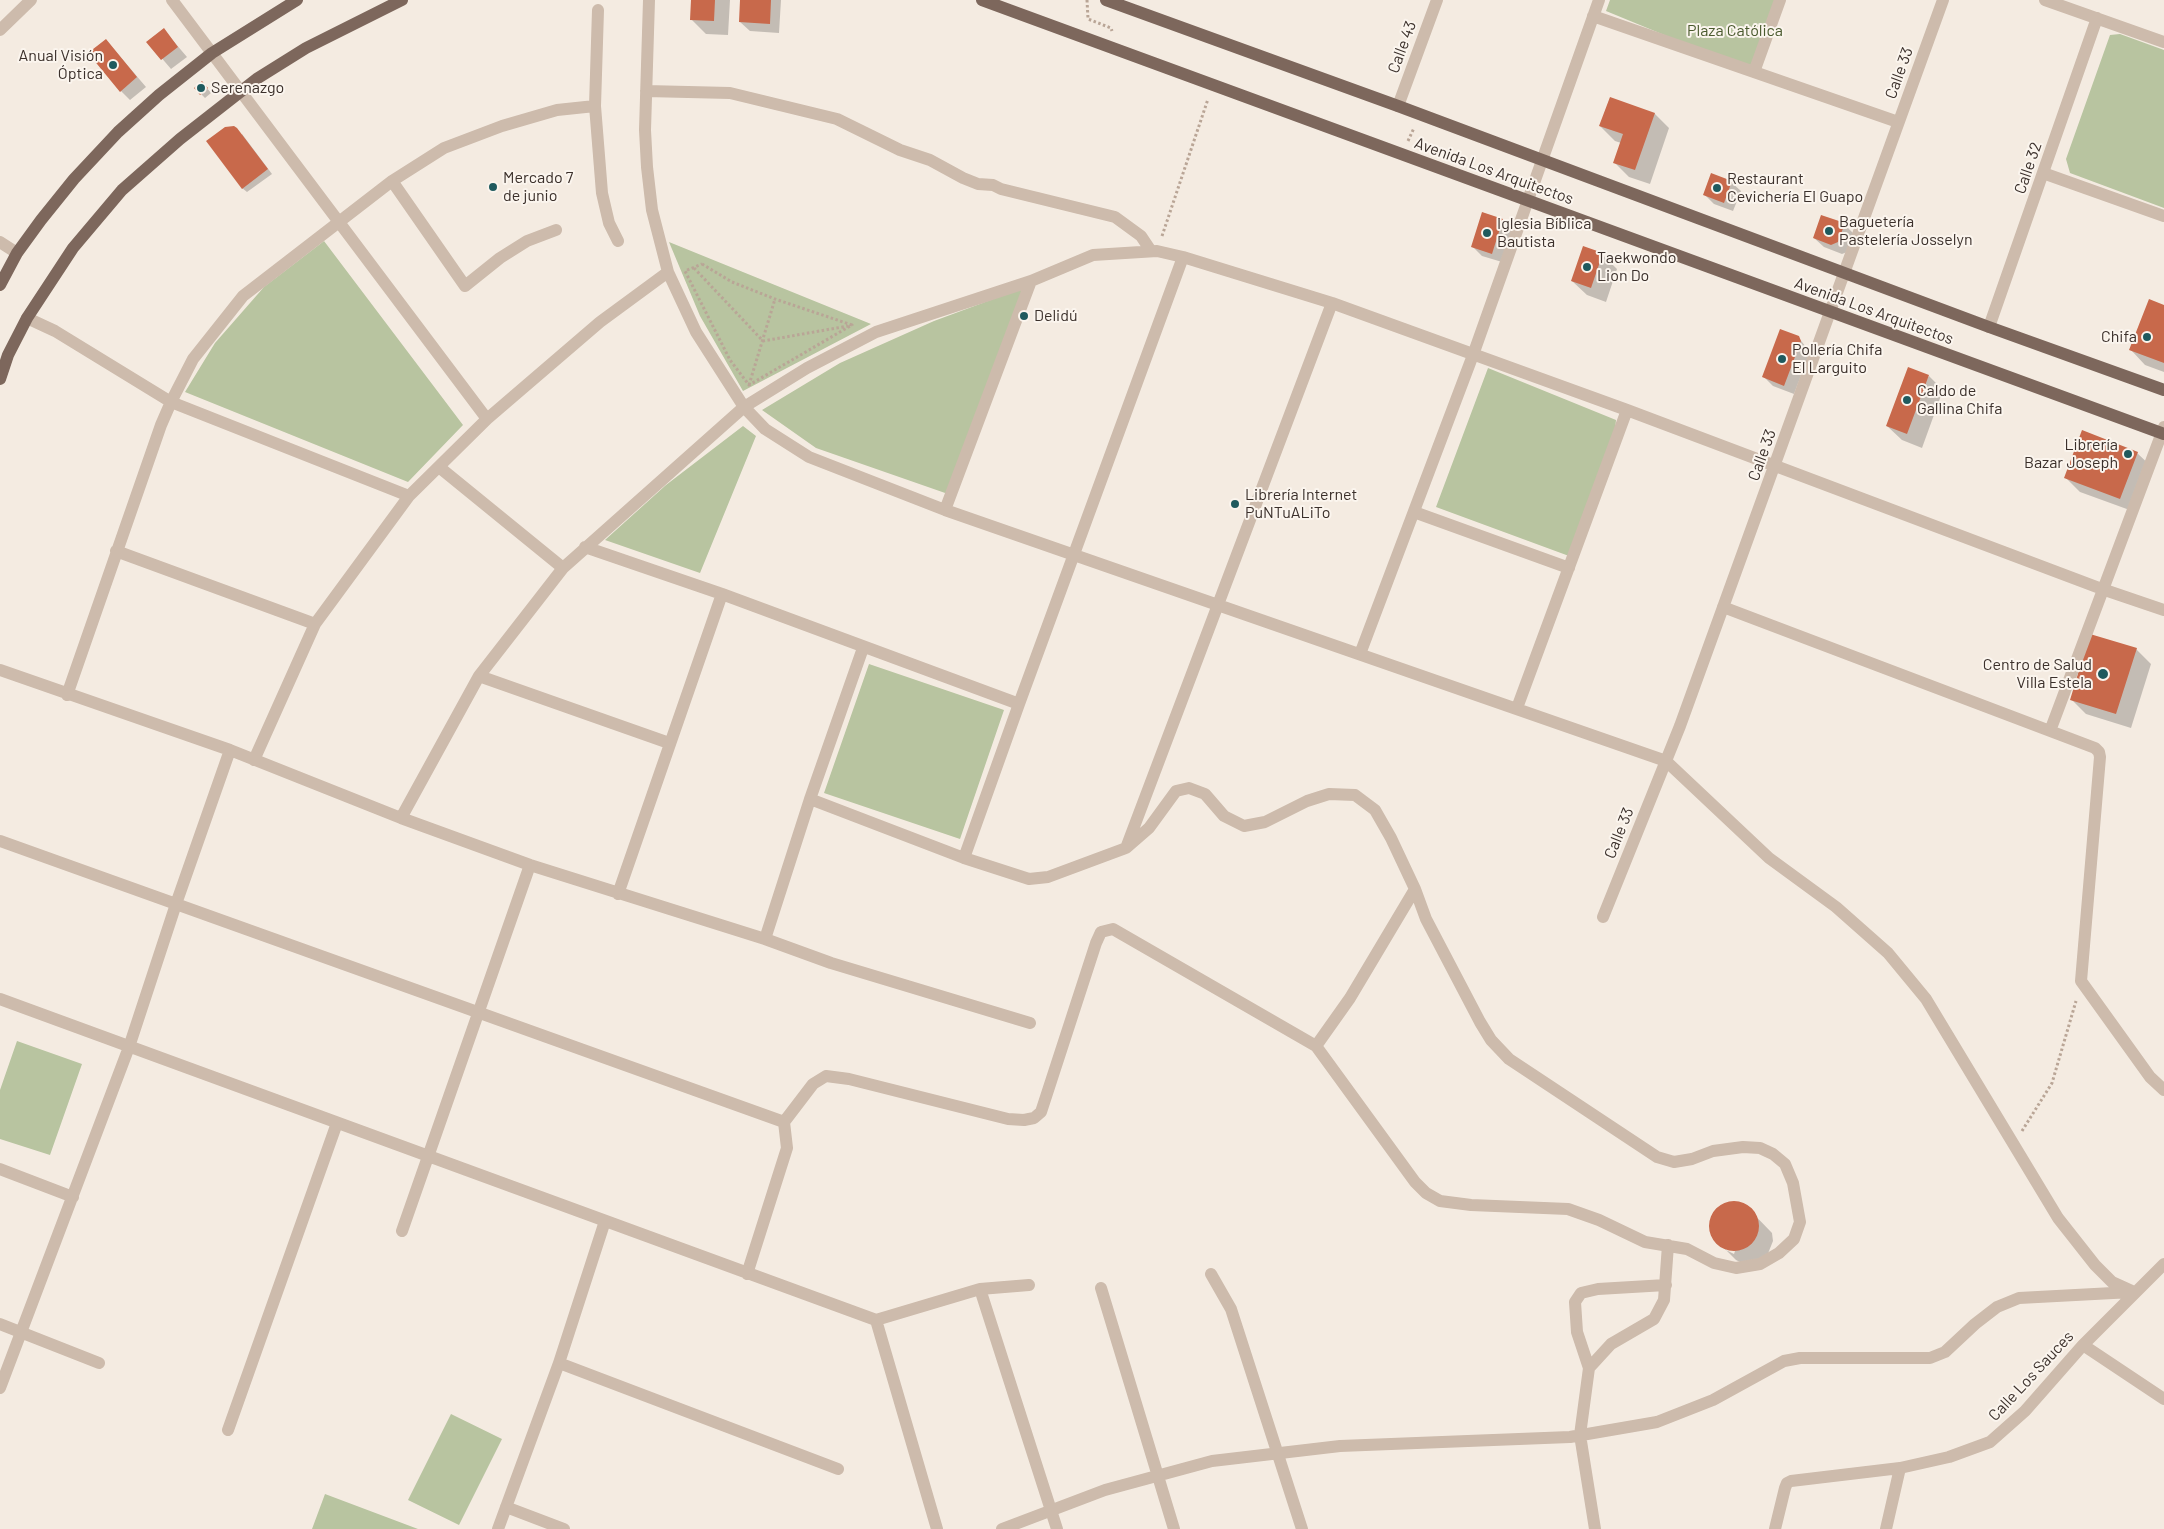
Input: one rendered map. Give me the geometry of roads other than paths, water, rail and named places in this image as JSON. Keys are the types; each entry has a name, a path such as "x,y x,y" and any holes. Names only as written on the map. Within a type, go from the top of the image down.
{"main road":[{"path":"0,285 18,252 74,179 118,132 159,95 212,53 297,0"},
{"path":"0,379 8,356 27,318 73,248 122,190 180,138 239,91 306,48 402,0"},
{"name":"Avenida Los Arquitectos","path":"982,0 2163,432"},
{"name":"Avenida Los Arquitectos","path":"1106,0 1420,114 1989,328 2164,390"}],"street":[{"path":"0,29 31,0"},
{"path":"172,0 337,222 487,419"},
{"path":"649,0 645,130 646,167 652,210 668,272 696,332 744,407 765,429 809,457 946,510 1666,761 1769,858 1836,907 1888,953 1926,998 2058,1218 2095,1265 2112,1282 2134,1292"},
{"name":"Calle 43","path":"1398,106 1437,0"},
{"path":"1360,654 1473,355 1598,0"},
{"path":"1754,72 1780,0"},
{"name":"Calle 33","path":"1602,917 1666,761 1943,0"},
{"path":"2045,0 2164,42"},
{"path":"598,10 595,106 602,193 609,223 618,241"},
{"path":"1593,16 1898,122"},
{"name":"Calle 32","path":"1989,328 2098,18"},
{"path":"646,91 730,93 837,119 900,150 930,160 978,184 993,185 1001,189 1116,217 1141,236 1154,251"},
{"path":"67,695 116,551 171,402 193,359 243,296 392,181 444,148 502,126 557,110 595,106"},
{"path":"2043,173 2164,216"},
{"path":"392,181 465,286 500,258 527,241 556,230"},
{"path":"0,242 18,252"},
{"path":"401,818 479,676 563,568 744,407 807,368 876,332 1031,280 1093,255 1154,251 1183,256 1332,303 1627,410 2102,589 2164,610"},
{"path":"964,858 1018,704 1183,256"},
{"path":"254,760 315,624 408,496 487,419 600,322 668,272"},
{"path":"946,510 1031,280"},
{"path":"1126,848 1332,303"},
{"path":"27,318 55,331 171,402 408,496"},
{"path":"1518,708 1627,410"},
{"path":"2050,731 2102,589 2163,432"},
{"path":"439,467 563,568"},
{"path":"1414,512 1569,568"},
{"path":"585,547 722,594 1018,704"},
{"path":"116,551 315,624"},
{"path":"618,894 722,594"},
{"path":"1723,607 2095,748 2100,757 2081,982 2150,1077 2164,1090"},
{"path":"765,939 810,799 864,648"},
{"path":"0,670 67,695 230,750 401,818 530,865 765,939 831,962 1030,1023"},
{"path":"479,676 669,744"},
{"path":"0,1388 129,1047 176,904 230,750"},
{"path":"747,1274 787,1148 784,1122 813,1084 826,1076 849,1079 1008,1118 1024,1120 1034,1118 1041,1112 1096,943 1101,932 1113,929 1316,1046 1415,1182 1426,1193 1440,1201 1471,1205 1568,1209 1599,1220 1645,1242 1687,1249 1714,1263 1736,1268 1760,1264 1779,1253 1794,1239 1800,1222 1793,1183 1785,1164 1773,1154 1760,1148 1743,1148 1713,1151 1692,1159 1674,1162 1657,1157 1509,1059 1490,1040 1480,1022 1426,919 1416,889 1375,810 1356,795 1329,794 1307,801 1265,822 1244,826 1224,816 1205,794 1189,788 1176,791 1149,828 1126,848 1048,877 1029,879 964,858 810,799"},
{"path":"0,840 784,1122"},
{"path":"402,1231 530,865"},
{"path":"1316,1046 1350,998 1416,889"},
{"path":"0,999 876,1320 980,1290 1030,1285"},
{"path":"228,1430 336,1123"},
{"path":"0,1169 73,1197"},
{"path":"498,1529 559,1363 605,1221"},
{"path":"1589,1368 1612,1344 1654,1319 1664,1300 1668,1245"},
{"name":"Calle Los Sauces","path":"1775,1529 1785,1488 1787,1483 1791,1481 1900,1468 1948,1457 1990,1442 2025,1411 2083,1345 2164,1264"},
{"path":"1211,1274 1231,1309 1302,1529"},
{"path":"1595,1529 1580,1435 1589,1368 1577,1332 1575,1302 1581,1293 1598,1289 1666,1285"},
{"path":"1101,1288 1174,1529"},
{"path":"980,1290 1057,1529"},
{"path":"1002,1529 1105,1490 1212,1461 1340,1446 1570,1437 1657,1422 1714,1400 1784,1360 1865,1357 1930,1358 1945,1352 1974,1324 1997,1307 2019,1298 2134,1292"},
{"path":"876,1320 938,1529"},
{"path":"0,1324 99,1363"},
{"path":"2083,1345 2164,1400"},
{"path":"559,1363 838,1469"},
{"path":"1886,1529 1900,1468"},
{"path":"506,1507 564,1529"}],"place":[{"name":"Anual Visión Óptica","path":"113,65"},
{"name":"Serenazgo","path":"201,88"},
{"name":"Mercado 7 de junio","path":"493,187"},
{"name":"Restaurant Cevichería El Guapo","path":"1717,188"},
{"name":"Baguetería Pastelería Josselyn","path":"1829,231"},
{"name":"Iglesia Bíblica Bautista","path":"1487,233"},
{"name":"Taekwondo Lion Do","path":"1587,267"},
{"name":"Delidú","path":"1024,316"},
{"name":"Chifa","path":"2147,337"},
{"name":"Pollería Chifa El Larguito","path":"1782,359"},
{"name":"Caldo de Gallina Chifa","path":"1907,400"},
{"name":"Librería Bazar Joseph","path":"2128,454"},
{"name":"Librería Internet PuNTuALiTo","path":"1235,504"},
{"name":"Centro de Salud Villa Estela","path":"2103,674"}],"park label":[{"name":"Plaza Católica","path":"1735,31"}]}
